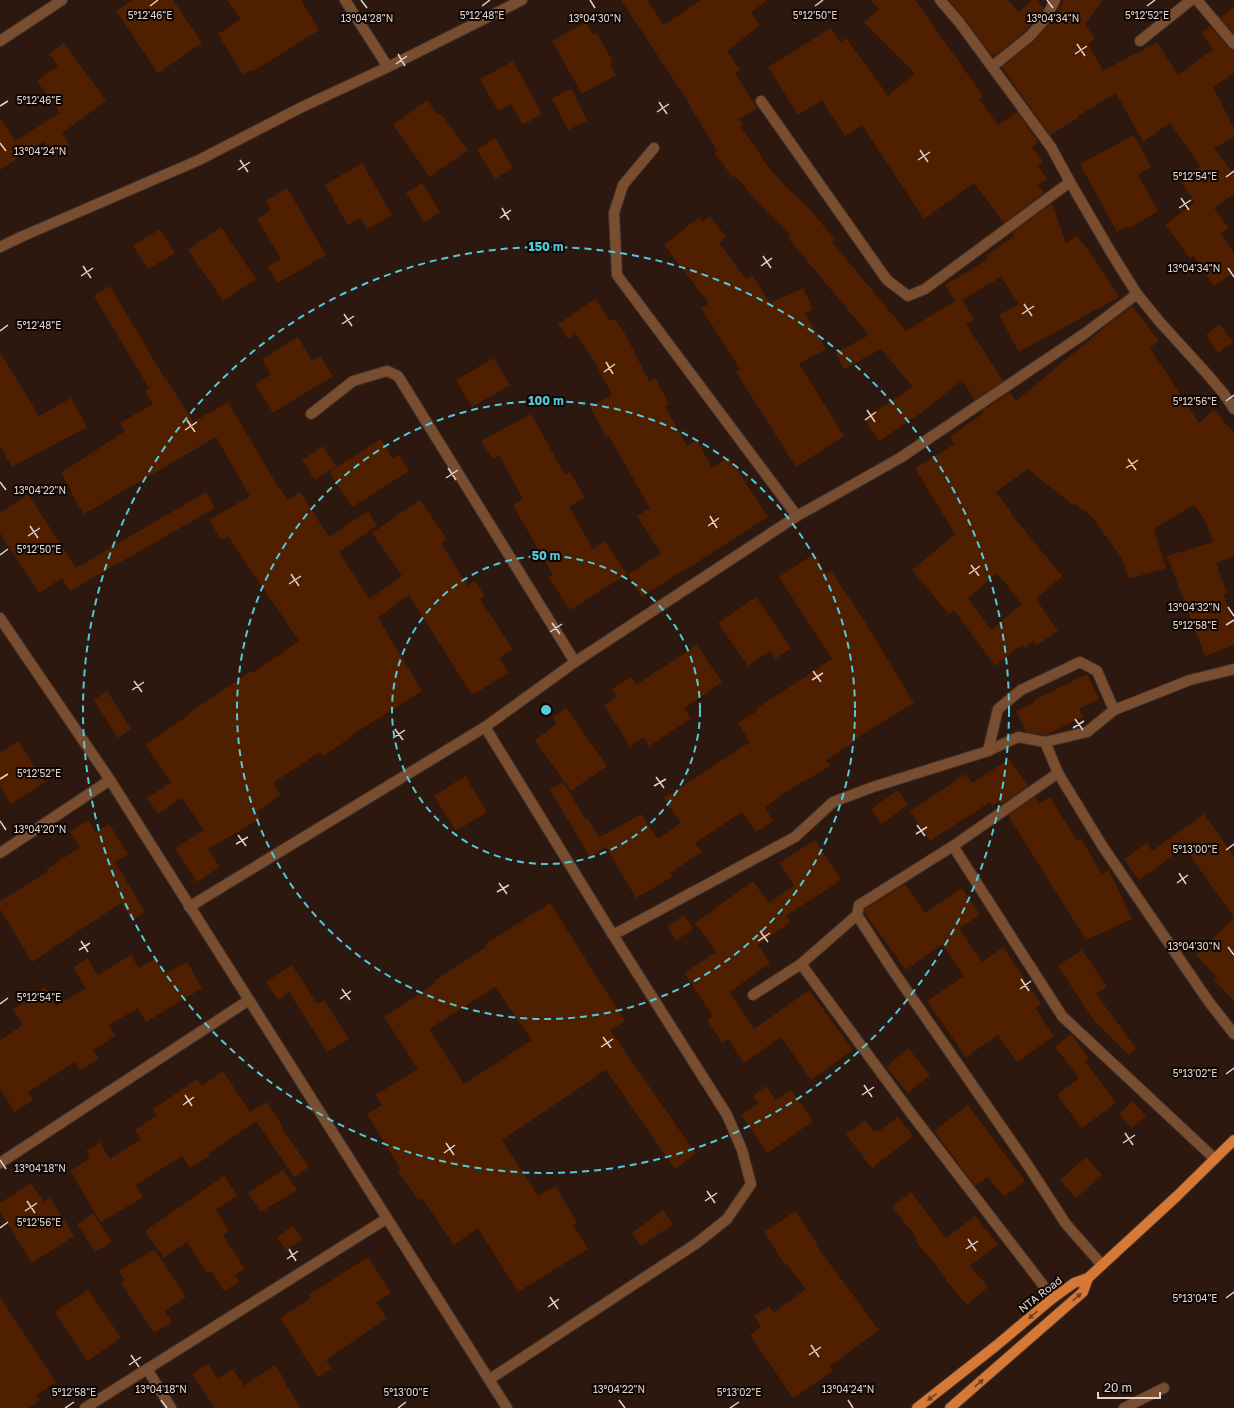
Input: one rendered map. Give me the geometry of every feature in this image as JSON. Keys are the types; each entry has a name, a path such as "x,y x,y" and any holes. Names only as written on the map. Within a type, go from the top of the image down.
{"main road":[{"path":"950,1408 1083,1292 1088,1278 1177,1196 1234,1140"},
{"name":"NTA Road","path":"917,1408 997,1345 1053,1298 1074,1283 1088,1278"}],"street":[{"path":"0,41 62,0"},
{"path":"345,0 388,67"},
{"path":"0,247 199,160 302,107 388,67 522,0"},
{"path":"940,0 993,66 1051,147 1112,254 1137,294 1159,321 1208,375 1234,409"},
{"path":"993,66 1030,36 1046,18 1055,0"},
{"path":"1140,41 1192,0"},
{"path":"1197,0 1234,44"},
{"path":"761,101 887,280 908,296 925,288 1070,182"},
{"path":"654,148 623,185 614,213 617,274 797,516"},
{"path":"189,907 485,727 575,662 797,516 900,458 1084,334 1137,294"},
{"path":"311,414 353,381 387,371 398,376 575,662"},
{"path":"0,618 110,780 386,1219 490,1379 507,1408"},
{"path":"988,751 998,709 1021,690 1080,662 1097,671 1114,710"},
{"path":"613,935 795,837 833,802 873,787 988,751 1018,737 1045,742 1087,732 1114,710 1190,680 1234,669"},
{"path":"485,727 613,935 727,1115 742,1150 751,1184 728,1219 697,1243 490,1379"},
{"path":"1045,742 1058,773 1103,847 1209,1002 1234,1034"},
{"path":"753,995 801,964 857,915 859,906 953,846 1058,773"},
{"path":"0,853 110,780"},
{"path":"953,846 1062,1016 1215,1159"},
{"path":"857,915 892,969 1025,1161 1066,1224 1102,1265"},
{"path":"801,964 910,1112 1053,1298"},
{"path":"0,1163 249,1000"},
{"path":"86,1408 386,1219"},
{"path":"147,1369 172,1408"},
{"path":"1124,1408 1164,1388"}],"building":[{"path":"132,0 173,0 202,43 158,73 116,11"},
{"path":"227,0 301,0 319,30 253,71 253,69 243,75 218,34 241,19"},
{"path":"621,0 647,0 664,25 701,0 767,0 751,13 760,25 727,51 740,70 735,73 757,108 739,119 743,125 741,127 762,157 761,158 783,184 809,208 835,240 832,242 906,331 955,301 945,285 988,259 986,256 1014,236 1012,233 1051,204 1066,244 1076,235 1094,258 1119,297 1019,352 999,315 1019,304 1001,277 962,300 974,319 966,324 1003,381 975,400 962,380 924,411 879,441 864,419 913,387 881,349 844,369 836,353 869,335 788,238 791,235 765,210 735,176 733,178 714,152 717,150 690,107 691,106"},
{"path":"870,0 915,0 983,96 979,99 998,125 1017,112 1039,142 1032,147 1043,162 1038,166 1047,179 1038,185 1044,193 1004,223 974,183 924,219 862,125 845,136 822,100 798,115 768,67 831,28 841,42 846,38 888,96 915,73 864,22 879,9"},
{"path":"949,0 1008,0 1019,13 1032,0 1037,0 1044,8 1041,14 1025,31 995,56 989,52"},
{"path":"1064,0 1103,0 1085,24 1095,39 1088,44 1103,71 1157,42 1178,75 1213,49 1201,33 1210,26 1229,48 1234,50 1234,73 1213,87 1234,128 1234,137 1214,148 1234,175 1234,194 1214,208 1229,228 1221,234 1234,253 1234,272 1214,286 1193,255 1190,258 1165,225 1195,202 1180,181 1200,166 1170,123 1143,142 1116,93 1050,135 1002,67 1035,40 1051,22"},
{"path":"1234,7 1234,34 1220,18"},
{"path":"586,22 593,35 597,33 613,62 610,64 616,75 582,94 552,41"},
{"path":"64,43 106,101 62,133 70,145 54,156 44,141 0,170 0,117 15,141 60,113 37,81 58,66 49,54"},
{"path":"513,61 542,114 523,125 511,104 498,111 480,79"},
{"path":"572,89 587,121 568,130 552,98"},
{"path":"427,100 438,115 441,114 468,150 430,177 393,125"},
{"path":"1134,135 1151,167 1138,175 1158,211 1128,229 1127,226 1117,232 1080,164"},
{"path":"495,138 513,168 495,179 477,150"},
{"path":"362,163 392,215 367,229 360,218 348,225 325,185"},
{"path":"422,183 440,212 424,222 406,193"},
{"path":"287,188 326,255 278,283 267,267 281,259 257,219 271,210 266,201"},
{"path":"710,216 726,237 719,243 746,279 752,275 770,303 803,288 813,310 805,313 826,349 799,364 844,436 796,467 736,372 740,369 701,308 709,303 664,245 699,217 703,222"},
{"path":"221,227 256,279 223,301 188,250"},
{"path":"160,229 175,253 148,269 133,246"},
{"path":"110,286 165,379 166,378 193,422 228,402 280,490 281,489 288,500 300,492 329,537 368,511 377,526 339,552 369,599 402,576 372,533 420,500 447,539 441,543 468,586 475,581 485,596 480,599 513,650 499,658 509,673 472,695 409,595 378,618 422,691 352,735 353,736 323,756 320,752 273,783 281,795 256,812 260,819 208,849 220,867 197,882 175,848 204,830 182,798 158,814 147,798 171,782 145,745 251,671 252,673 299,641 228,536 221,540 209,520 250,496 216,437 84,514 72,495 73,494 61,473 125,431 120,423 153,404 145,391 149,388 94,296"},
{"path":"595,299 610,321 614,319 624,332 649,381 655,378 669,404 665,407 687,446 697,440 712,468 729,457 768,517 642,597 628,575 661,553 637,516 650,508 609,436 606,437 590,407 612,395 596,364 576,334 568,339 558,324"},
{"path":"1132,306 1159,341 1150,348 1199,423 1214,410 1234,433 1234,556 1216,563 1227,593 1223,594 1234,624 1234,645 1205,656 1167,556 1213,542 1205,520 1194,505 1154,529 1166,568 1129,579 1122,558 1091,516 1074,503 1073,505 1028,469 996,492 1012,513 1011,514 1062,576 1036,599 1058,631 1037,645 1033,641 1024,648 1022,645 995,666 954,610 949,614 912,570 955,534 915,468 955,444 950,437 983,413 982,411 1010,392 1016,401","holes":["997,573 1022,604 991,630 968,598"]},
{"path":"1220,324 1233,342 1218,353 1206,335"},
{"path":"298,337 312,361 320,356 333,376 273,413 255,384 271,374 262,359"},
{"path":"0,352 39,416 71,398 87,427 12,467 0,446"},
{"path":"494,358 510,385 472,407 456,380"},
{"path":"531,414 565,475 570,472 585,498 569,507 593,549 605,541 627,574 570,610 549,578 553,575 513,505 523,499 499,455 493,459 481,441"},
{"path":"381,439 393,459 399,455 409,471 352,507 329,472"},
{"path":"323,446 336,466 315,480 302,460"},
{"path":"206,492 215,508 70,591 62,578 39,593 0,533 0,513 28,494 76,568"},
{"path":"814,554 826,574 831,571 862,617 914,703 852,741 853,743 826,760 830,766 803,781 765,807 773,821 756,832 742,812 695,843 702,852 670,873 672,877 636,898 600,837 641,814 658,839 681,823 664,798 750,742 738,723 757,711 756,709 832,659 779,577"},
{"path":"756,597 791,648 775,659 770,651 748,666 718,623"},
{"path":"697,645 722,682 684,708 691,718 649,746 644,737 630,746 604,706 617,697 612,689 631,677 636,685"},
{"path":"1087,674 1099,699 1079,709 1083,717 1046,735 1026,732 1016,711 1035,702 1034,700"},
{"path":"107,691 131,729 118,738 94,700"},
{"path":"566,708 607,766 571,791 535,740 557,724 553,718"},
{"path":"18,741 45,782 11,804 0,786 0,753"},
{"path":"1009,759 1028,786 1002,804 999,801 992,806 990,802 930,841 910,811 966,774 972,783"},
{"path":"465,776 487,812 456,831 434,796"},
{"path":"563,782 586,820 588,819 606,847 590,857 550,790"},
{"path":"898,790 908,805 881,824 871,809"},
{"path":"1035,797 1039,804 1050,797 1077,841 1081,839 1102,874 1109,870 1132,919 1086,940 1008,815"},
{"path":"1204,814 1234,856 1234,917 1184,847 1139,880 1124,859 1147,843 1152,851"},
{"path":"88,820 96,832 109,824 128,854 115,862 145,912 132,920 121,903 32,962 0,909 0,901 48,872 46,870 80,847 70,832"},
{"path":"815,840 841,880 786,916 790,922 758,945 770,963 730,992 754,1029 809,990 853,1050 811,1080 781,1037 744,1063 728,1039 722,1043 707,1020 713,1016 684,973 716,952 695,923 753,881 769,903 794,885 779,863"},
{"path":"905,884 925,913 962,888 980,915 959,928 982,962 1003,947 1041,1004 1035,1008 1054,1036 1017,1062 998,1035 966,1057 927,1001 964,976 942,944 906,970 864,912 865,909"},
{"path":"550,903 625,1021 610,1030 696,1154 675,1169 606,1070 502,1140 538,1196 556,1186 577,1223 573,1225 588,1249 518,1292 478,1228 454,1245 422,1198 419,1200 398,1172 401,1170 367,1114 382,1105 376,1095 418,1069 384,1017 436,983 434,981 486,947 484,945","holes":["495,987 532,1040 464,1084 429,1029"]},
{"path":"684,915 693,929 676,941 667,927"},
{"path":"1234,918 1234,1001 1214,980 1217,977 1196,955"},
{"path":"1082,950 1107,987 1096,994 1136,1048 1129,1055 1093,1019 1058,966"},
{"path":"131,955 139,968 155,959 165,974 187,962 202,988 146,1022 138,1008 109,1025 115,1036 93,1050 99,1059 80,1070 75,1062 28,1092 33,1100 15,1112 0,1089 0,1040 23,1025 13,1010 45,987 56,1006 86,988 73,968 87,958 98,975"},
{"path":"292,965 317,1004 324,1000 349,1039 327,1052 289,992 278,1000 266,982"},
{"path":"1071,1034 1089,1058 1085,1061 1116,1103 1082,1128 1057,1095 1079,1078 1055,1047"},
{"path":"908,1048 930,1075 908,1093 886,1067"},
{"path":"223,1071 250,1112 267,1102 284,1129 283,1130 309,1167 294,1177 256,1121 208,1154 210,1156 190,1168 182,1156 136,1185 143,1197 101,1222 70,1171 90,1158 86,1151 100,1142 110,1159 141,1139 135,1130 157,1115 153,1109 197,1079 202,1086"},
{"path":"766,1086 776,1100 791,1090 813,1121 768,1153 741,1115 759,1103 753,1096"},
{"path":"1133,1101 1146,1116 1132,1128 1119,1114"},
{"path":"968,1105 1025,1181 1004,1197 988,1177 975,1186 934,1131"},
{"path":"898,1117 913,1136 872,1168 846,1134 865,1120 874,1132 879,1131"},
{"path":"1086,1157 1102,1175 1076,1198 1060,1180"},
{"path":"283,1170 297,1190 261,1212 248,1193"},
{"path":"224,1176 237,1195 216,1210 229,1232 223,1235 245,1269 235,1275 239,1282 224,1291 211,1271 207,1273 187,1242 164,1258 145,1231"},
{"path":"31,1183 44,1202 50,1198 74,1236 32,1263 0,1212 0,1203"},
{"path":"911,1192 946,1238 975,1216 998,1245 970,1266 988,1287 967,1305 915,1240 917,1238 892,1207"},
{"path":"663,1210 673,1224 641,1246 632,1233"},
{"path":"796,1211 817,1244 816,1245 879,1330 830,1366 833,1371 793,1398 750,1335 761,1327 754,1316 769,1306 774,1313 806,1289 787,1264 785,1265 764,1232"},
{"path":"93,1213 112,1242 95,1252 77,1224"},
{"path":"293,1226 302,1240 286,1250 277,1237"},
{"path":"154,1249 186,1297 165,1311 172,1322 154,1333 121,1283 125,1280 119,1271"},
{"path":"368,1257 391,1293 376,1303 387,1318 326,1360 332,1368 318,1377 280,1318 311,1298 309,1295"},
{"path":"88,1290 121,1338 87,1361 55,1312"},
{"path":"0,1297 56,1382 36,1395 40,1400 28,1408 0,1408"},
{"path":"208,1364 218,1379 233,1369 244,1386 275,1365 301,1408 215,1408 192,1374"}]}
